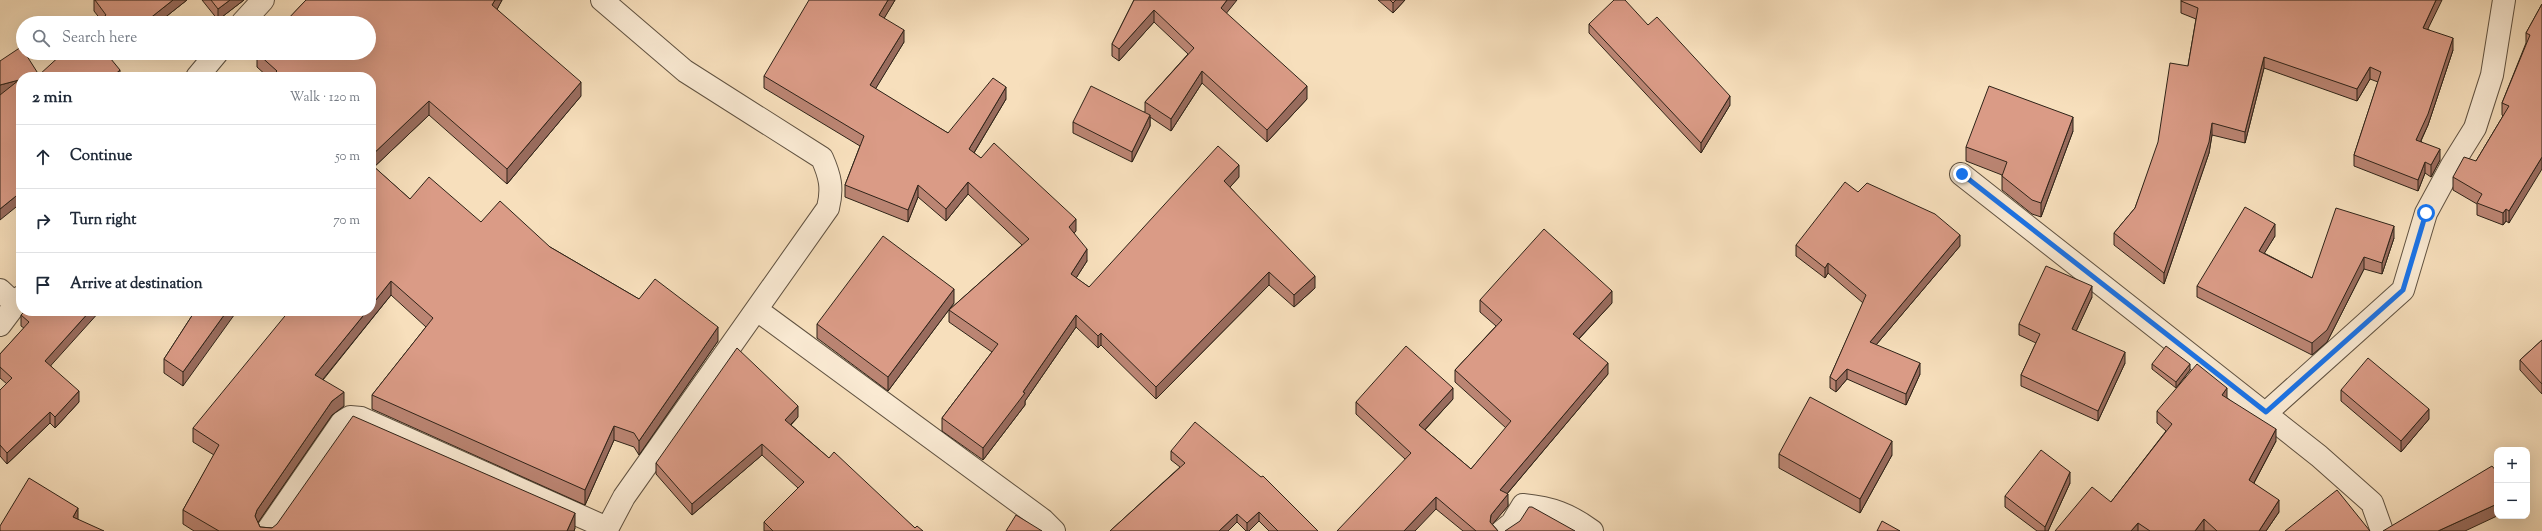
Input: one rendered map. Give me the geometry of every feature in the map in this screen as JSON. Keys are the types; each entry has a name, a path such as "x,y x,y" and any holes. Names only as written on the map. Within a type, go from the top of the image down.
{"street":[{"path":"248,16 263,0"},
{"path":"267,531 342,422 350,417 361,418 606,529 624,497 828,208 832,191 828,172 822,158 685,71 602,0"},
{"path":"2266,412 2403,290 2426,213 2452,165 2475,128 2492,75 2504,0"},
{"path":"201,72 211,60"},
{"path":"1962,174 2266,412 2319,456 2372,503 2382,531"},
{"path":"0,325 12,297"},
{"path":"757,310 1054,531"},
{"path":"1502,531 1512,524 1523,505 1545,507 1571,516 1592,531"}],"building":[{"path":"95,0 173,0 153,16 105,16 106,15"},
{"path":"211,0 230,0 218,9"},
{"path":"306,0 495,0 492,5 581,82 507,169 429,101 376,151 376,72 276,72 277,71 265,60 376,60 376,16 291,16"},
{"path":"809,0 888,0 879,15 904,30 870,85 948,133 993,78 1006,87 969,149 981,158 994,143 1076,219 1069,227 1087,249 1071,274 1089,287 1218,146 1239,165 1224,181 1315,276 1294,295 1269,272 1156,387 1101,333 1098,336 1076,315 1023,392 1025,393 983,448 942,418 998,344 949,310 1029,239 968,182 946,209 918,185 908,210 845,185 864,136 764,76"},
{"path":"1134,0 1227,0 1221,8 1307,86 1267,130 1202,71 1171,119 1145,102 1194,48 1154,10 1119,49 1112,44"},
{"path":"1614,0 1625,0 1648,25 1657,17 1730,96 1701,143 1589,24"},
{"path":"2181,0 2436,0 2423,28 2453,38 2428,114 2416,140 2440,149 2431,165 2425,162 2418,180 2354,155 2381,72 2370,67 2357,89 2264,57 2245,132 2212,123 2209,142 2164,273 2114,233 2135,208 2158,142 2170,63 2188,66 2198,8"},
{"path":"2542,4 2542,157 2509,211 2506,209 2503,213 2477,203 2482,194 2453,177 2464,157 2476,161 2509,106 2502,103 2530,35 2526,33"},
{"path":"16,50 16,60 29,60 37,72 16,72 16,81 0,85 0,61"},
{"path":"55,60 112,60 120,70 118,72 42,72"},
{"path":"16,82 16,196 0,209 0,95"},
{"path":"1091,86 1150,115 1132,152 1073,122"},
{"path":"1989,86 2073,117 2041,203 2032,200 2002,176 2007,162 1966,147"},
{"path":"376,168 410,199 429,177 481,222 500,201 550,247 639,299 655,279 718,327 639,441 634,433 614,426 585,490 372,395 433,318 391,281 376,300"},
{"path":"1845,182 1858,192 1867,183 1935,214 1960,235 1870,342 1920,363 1906,394 1847,369 1836,381 1830,377 1866,295 1828,263 1825,268 1796,245"},
{"path":"2245,207 2275,224 2259,251 2312,278 2336,208 2394,226 2382,263 2364,257 2327,330 2312,343 2197,286"},
{"path":"1544,229 1612,291 1573,334 1608,363 1500,490 1508,494 1491,515 1490,522 1498,531 1476,531 1436,497 1404,531 1337,531 1411,453 1356,402 1406,346 1453,388 1419,425 1471,469 1511,421 1455,370 1502,320 1480,300"},
{"path":"883,236 954,289 888,377 817,324"},
{"path":"2046,266 2092,286 2072,329 2125,352 2098,411 2021,375 2040,334 2019,324"},
{"path":"22,316 86,316 45,361 79,391 55,417 50,412 7,453 0,445 0,390 12,378 0,367 0,354 29,322"},
{"path":"192,316 223,316 183,372 164,359"},
{"path":"285,316 363,316 315,375 344,392 332,401 257,510 255,516 260,527 272,528 277,524 353,416 575,513 567,531 219,531 183,510 219,445 193,428"},
{"path":"2542,340 2542,384 2520,360"},
{"path":"2166,346 2190,364 2176,382 2152,364"},
{"path":"737,348 798,406 785,420 829,458 834,452 915,528 917,526 923,531 773,531 764,522 804,482 762,444 692,504 656,463"},
{"path":"2368,358 2429,409 2401,441 2341,390"},
{"path":"2197,364 2227,388 2222,395 2276,429 2249,480 2279,500 2259,531 2217,531 2204,519 2195,531 2150,531 2138,523 2131,531 2055,531 2092,487 2111,502 2172,424 2157,411"},
{"path":"1810,397 1892,441 1860,499 1779,454"},
{"path":"1195,422 1261,477 1263,476 1318,531 1278,531 1259,512 1247,523 1237,514 1219,531 1110,531 1185,463 1171,451"},
{"path":"2041,450 2070,472 2045,527 2005,496"},
{"path":"2492,466 2494,468 2494,505 2438,531 2383,531"},
{"path":"29,478 78,508 73,517 104,531 0,531 0,526"},
{"path":"2337,490 2370,531 2285,531"},
{"path":"1529,507 1532,507 1575,531 1505,531 1520,521"},
{"path":"1016,515 1042,531 1006,531"},
{"path":"1882,521 1900,531 1877,531"}],"route":[{"path":"1962,174 2266,412 2403,290 2426,213"}]}
